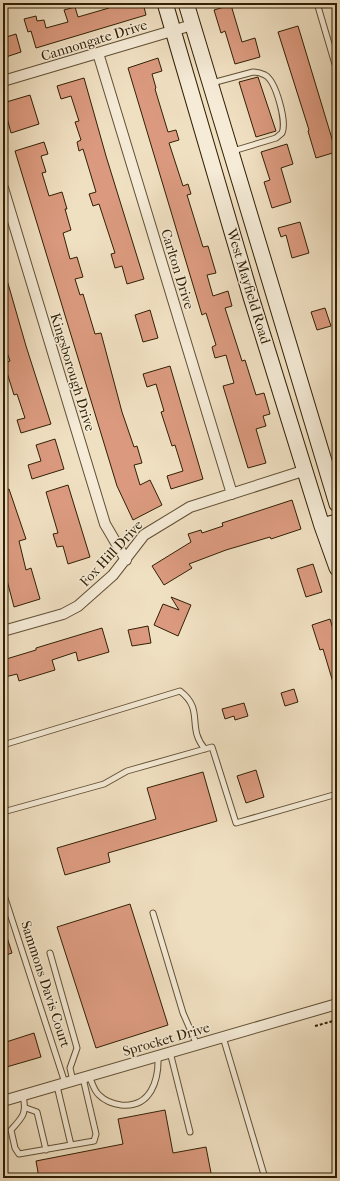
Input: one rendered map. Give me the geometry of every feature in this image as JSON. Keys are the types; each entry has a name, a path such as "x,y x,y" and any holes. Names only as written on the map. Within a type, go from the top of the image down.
{"main road":[{"name":"West Mayfield Road","path":"164,3 251,296 306,470 322,526 337,568"},
{"name":"West Mayfield Road","path":"186,3 337,504"},
{"path":"322,526 337,522"}],"street":[{"name":"Cannongate Drive","path":"3,81 192,25"},
{"name":"Carlton Drive","path":"98,53 232,494"},
{"name":"Kingsborough Drive","path":"3,188 105,524 126,560"},
{"name":"Fox Hill Drive","path":"3,631 63,614 78,606 102,586 126,560 135,545 144,535 190,507 306,470"},
{"name":"Sprocket Drive","path":"3,1101 337,1004"}],"lane":[{"path":"317,3 337,71"},
{"path":"210,84 252,72 259,73 266,75 271,81 278,98 283,125 282,133 276,138 230,152"},
{"path":"3,745 180,691 188,697 195,710 194,725 198,741 205,749"},
{"path":"3,812 104,784 127,771 212,747 236,823 337,794"},
{"name":"Sammons Davis Court","path":"3,892 73,1081"},
{"path":"153,913 183,1013 197,1045"},
{"path":"23,1096 26,1108 20,1120 11,1130 14,1148 19,1154 94,1141 96,1134 73,1081 70,1068 77,1048 50,954"},
{"path":"223,1037 265,1178"},
{"path":"170,1052 190,1132"},
{"path":"73,1081 117,1105 134,1104 146,1097 157,1079 158,1056"},
{"path":"72,1145 73,1081"},
{"path":"26,1108 37,1112 46,1150"}],"path":[{"path":"315,1026 337,1020"}],"building":[{"path":"107,3 143,3 146,15 36,48 31,31 28,32 24,19 36,16 37,21 44,20 46,28 68,22 64,10 75,7 78,17 109,8"},
{"path":"231,5 242,42 255,38 260,57 235,64 225,31 221,33 214,10"},
{"path":"298,26 336,152 316,158 308,131 309,130 278,32"},
{"path":"16,34 21,52 3,58 3,38"},
{"path":"158,58 162,71 152,74 155,89 168,132 176,130 179,140 169,143 183,186 188,184 191,194 187,195 203,247 208,246 216,273 207,275 213,296 228,291 232,306 225,308 242,361 245,360 256,395 264,393 270,414 263,416 266,426 256,429 266,463 248,468 223,386 234,383 226,355 215,358 212,347 216,345 206,313 202,315 128,68"},
{"path":"258,77 276,131 256,137 239,82"},
{"path":"84,78 106,156 144,279 127,284 122,266 115,268 111,254 115,253 99,204 93,206 89,194 96,192 83,149 79,151 77,142 81,140 75,122 79,121 71,96 61,99 57,86"},
{"path":"30,95 39,124 11,133 3,103"},
{"path":"44,142 48,154 41,156 46,172 42,173 49,196 62,192 71,230 63,233 70,259 77,257 83,277 75,279 80,295 83,294 95,334 101,333 122,412 134,447 137,446 142,463 134,465 140,485 150,480 162,505 133,520 117,486 15,151"},
{"path":"287,144 293,164 281,168 291,202 272,208 264,182 270,180 261,152"},
{"path":"300,222 309,253 292,258 286,235 281,237 278,228"},
{"path":"3,273 5,273 51,424 21,433 17,420 25,418 17,394 14,395 4,363 10,361 3,344"},
{"path":"325,308 331,326 317,330 311,312"},
{"path":"150,310 158,338 143,342 135,315"},
{"path":"170,366 203,479 171,489 167,476 183,471 175,445 172,446 161,412 164,411 156,384 147,387 143,374"},
{"path":"55,439 64,469 32,479 28,465 41,461 36,445"},
{"path":"68,485 90,557 68,564 63,546 57,547 53,534 58,533 46,492"},
{"path":"9,489 26,539 19,541 26,570 31,568 40,599 14,607 3,565 3,491"},
{"path":"292,500 301,529 271,539 270,537 226,550 189,564 192,568 164,585 152,566 191,542 188,534 201,530 202,533 223,526 222,523"},
{"path":"313,564 322,592 306,597 297,569"},
{"path":"171,597 191,605 178,636 154,625 163,604 179,610"},
{"path":"330,619 337,642 337,688 335,689 323,649 320,650 312,625"},
{"path":"148,626 151,643 132,646 128,630"},
{"path":"102,628 109,652 78,661 76,652 52,660 55,670 19,681 17,674 5,677 3,660 36,650 36,648"},
{"path":"294,689 298,702 285,706 281,693"},
{"path":"244,703 248,716 235,720 234,716 225,719 222,709"},
{"path":"256,770 264,797 246,803 237,776"},
{"path":"203,772 217,821 108,853 110,862 65,875 57,848 156,819 147,788"},
{"path":"130,904 168,1025 96,1048 57,927"},
{"path":"3,931 5,931 12,953 3,956"},
{"path":"34,1033 41,1057 3,1068 3,1043"},
{"path":"165,1110 173,1153 206,1147 212,1178 39,1178 36,1161 123,1144 118,1119"}]}
